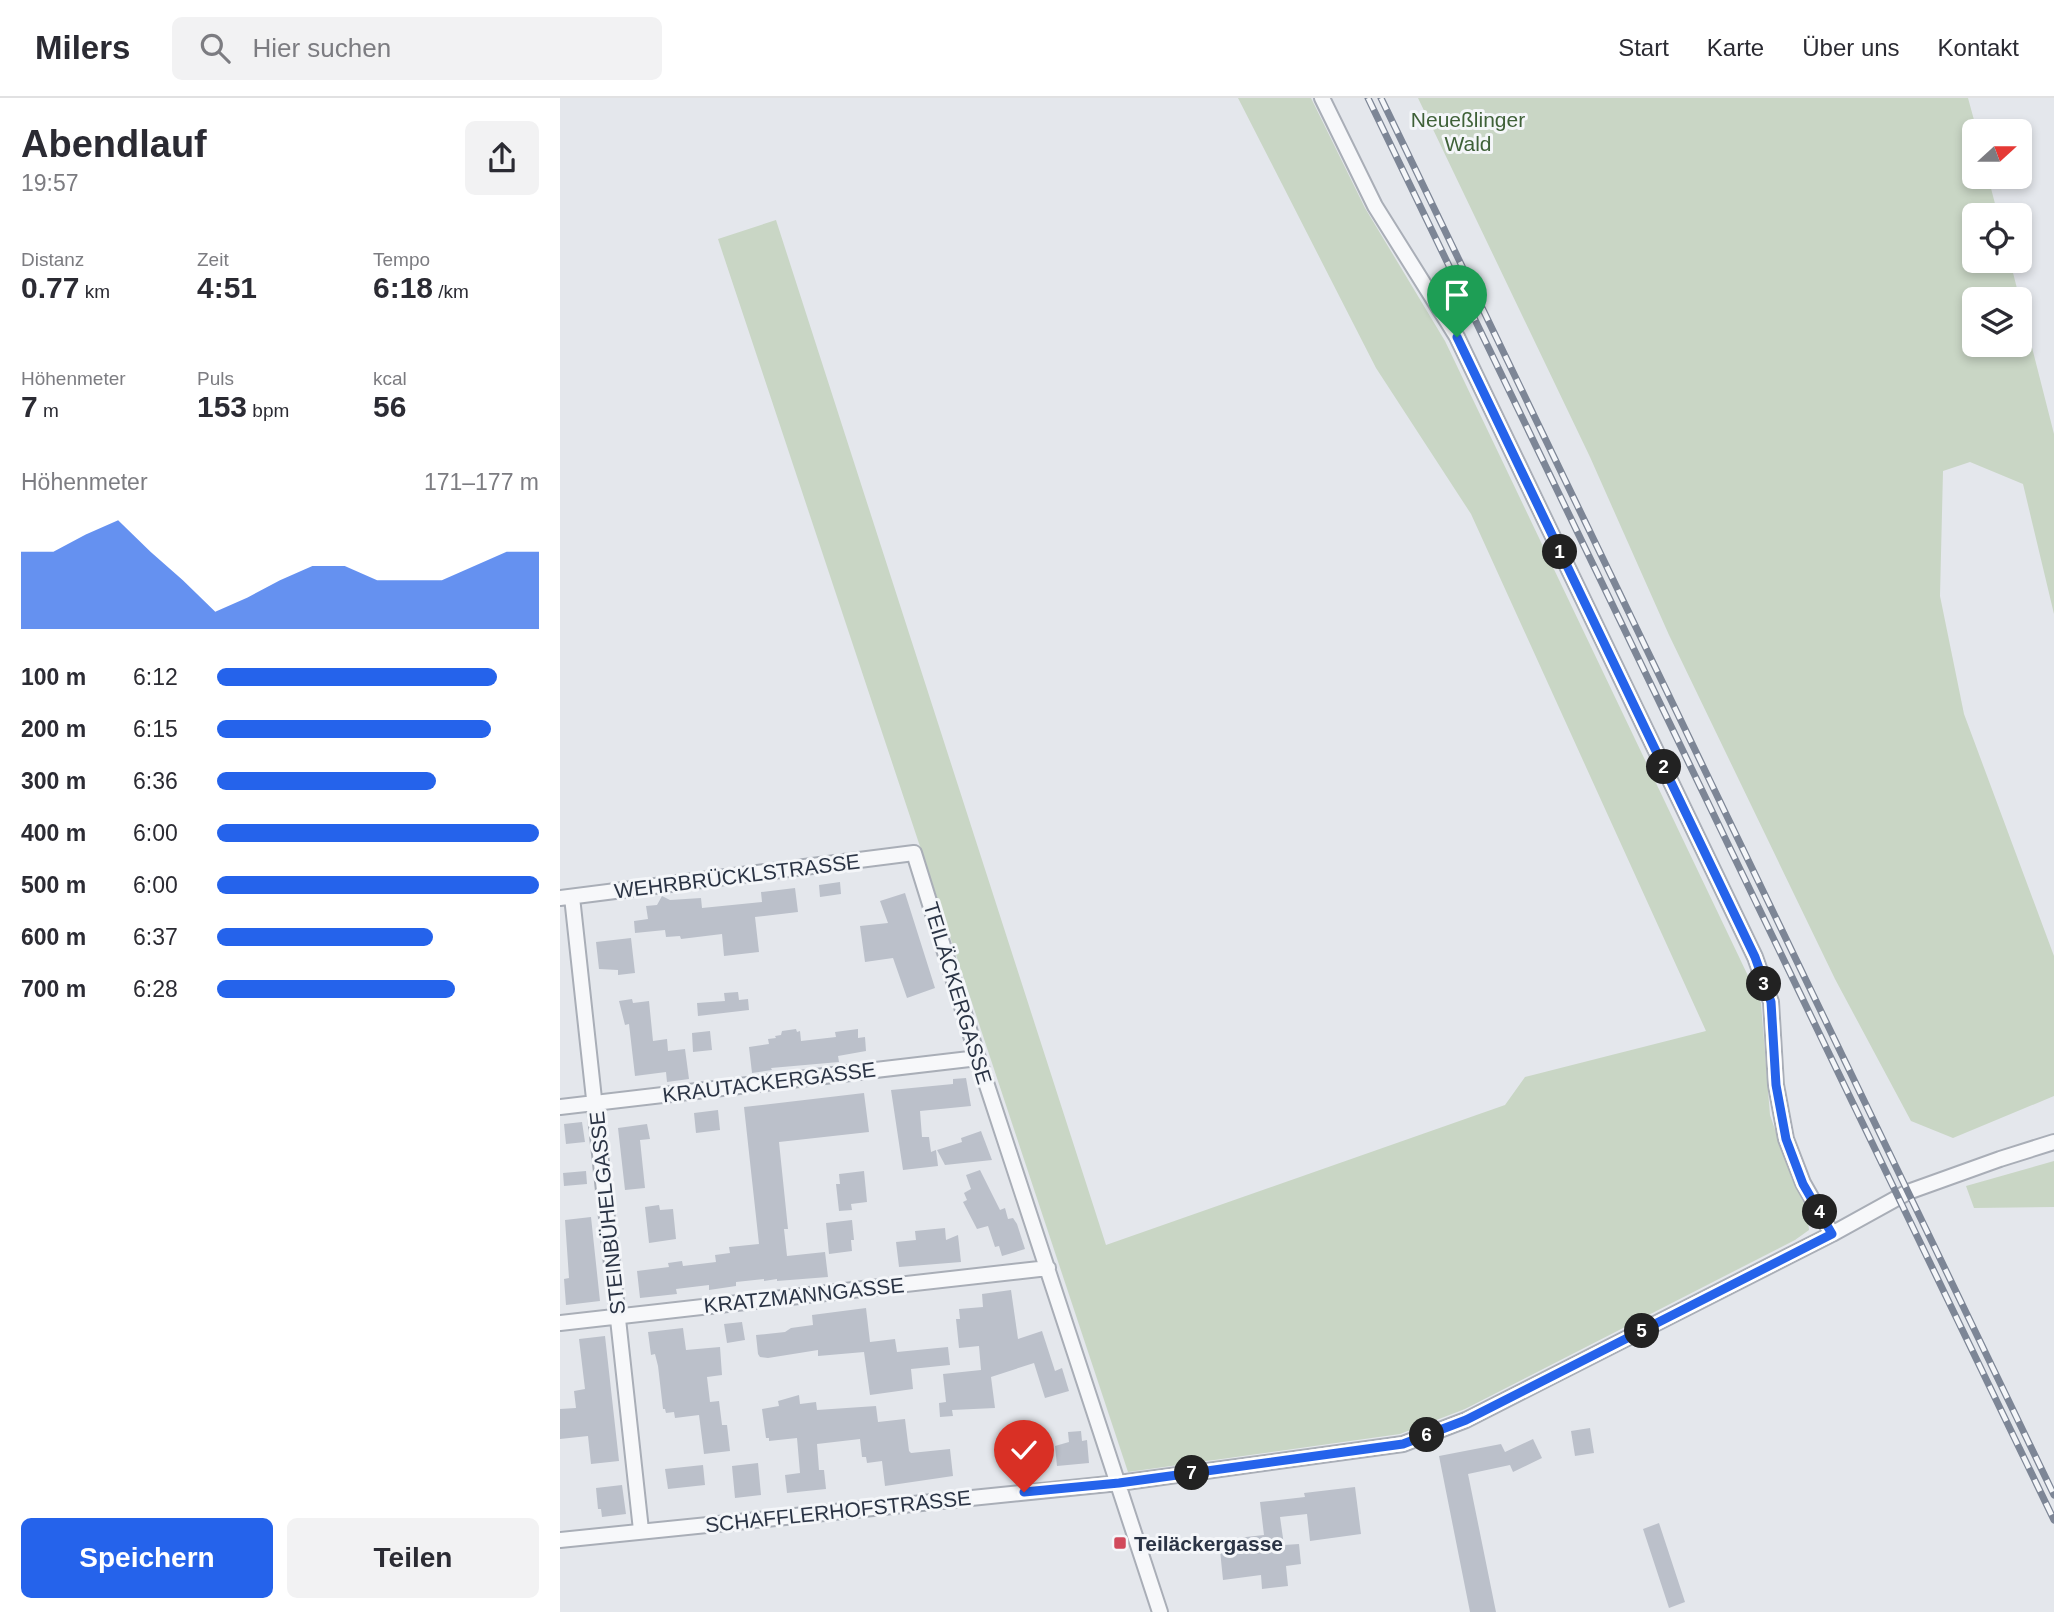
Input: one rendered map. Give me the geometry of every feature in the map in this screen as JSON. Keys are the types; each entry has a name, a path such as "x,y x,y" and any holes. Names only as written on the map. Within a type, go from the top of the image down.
{"street":[{"path":"1322,98 1375,206 1457,337 1755,957 1771,1002 1776,1085 1786,1139 1803,1184 1832,1234"},
{"name":"WEHRBRÜCKLSTRASSE","path":"566,897 915,853"},
{"name":"TEILÄCKERGASSE","path":"915,853 978,1058 1160,1612"},
{"name":"STEINBÜHELGASSE","path":"566,897 595,1103 641,1530"},
{"name":"KRAUTACKERGASSE","path":"560,1107 978,1058"},
{"name":"SCHAFFLERHOFSTRASSE","path":"560,1540 1119,1483 1403,1444 1466,1420 1832,1234 1908,1192 2054,1142"},
{"name":"KRATZMANNGASSE","path":"560,1323 1048,1268"}],"green space":[{"path":"1238,98 1311,98 1365,208 1445,341 1761,1003 1770,1115 1792,1179 1807,1209 1809,1230 1795,1240 1465,1409 1400,1434 1128,1472 718,239 776,220 1106,1245 1505,1105 1525,1077 1706,1031 1471,514 1376,368"},
{"name":"Neueßlinger Wald","path":"1418,98 1968,98 1974,119 1962,119 1962,189 1991,189 1995,203 1962,203 1962,273 2013,273 2017,287 1962,287 1962,357 2032,357 2032,347 2054,434 2054,614 2023,484 1970,462 1943,471 1940,596 1964,714 2054,956 2054,1096 1953,1138 1911,1121 1835,979 1669,635 1590,457"},
{"path":"2054,1161 2054,1207 1974,1208 1966,1186"}],"building":[{"path":"840,882 841,894 820,897 819,885"},
{"path":"795,888 798,912 755,917 759,952 724,956 722,934 681,939 680,936 666,937 665,930 635,933 634,921 648,919 646,906 657,905 662,896 670,900 701,898 702,908 762,902 761,892"},
{"path":"905,893 935,988 907,998 893,958 865,962 860,926 888,923 880,901"},
{"path":"631,938 635,973 618,975 618,970 599,969 596,942"},
{"path":"738,992 739,1000 748,999 749,1010 698,1016 697,1003 725,1001 724,993"},
{"path":"632,999 633,1003 649,1001 653,1041 667,1039 668,1051 685,1049 689,1079 667,1082 666,1072 635,1076 629,1024 625,1025 619,1001"},
{"path":"796,1029 797,1032 800,1031 801,1041 836,1037 835,1032 858,1029 858,1038 865,1037 866,1051 838,1056 839,1062 771,1068 772,1070 752,1073 749,1047 769,1044 768,1039 776,1038 782,1031"},
{"path":"710,1031 712,1050 693,1052 692,1033"},
{"path":"966,1078 971,1106 920,1111 922,1137 929,1137 931,1152 936,1150 938,1166 903,1170 891,1090 953,1084 953,1079"},
{"path":"864,1093 869,1132 779,1142 788,1229 784,1229 787,1256 825,1252 828,1277 736,1282 736,1286 709,1290 709,1285 676,1289 677,1294 640,1298 637,1271 669,1267 668,1263 682,1261 683,1266 716,1262 715,1255 730,1253 729,1247 759,1244 744,1107"},
{"path":"718,1110 720,1130 696,1133 694,1113"},
{"path":"582,1122 585,1142 566,1144 564,1124"},
{"path":"647,1124 650,1139 640,1140 645,1188 625,1190 618,1128"},
{"path":"981,1131 992,1160 945,1165 937,1150 962,1142 961,1138"},
{"path":"980,1170 1000,1210 1005,1208 1008,1219 1013,1218 1017,1224 1025,1249 1002,1256 999,1246 995,1247 988,1226 977,1229 963,1202 967,1200 964,1193 971,1189 966,1175"},
{"path":"586,1171 587,1184 564,1186 563,1173"},
{"path":"864,1171 867,1202 851,1204 852,1210 839,1211 836,1184 840,1184 839,1174"},
{"path":"659,1205 660,1210 673,1209 676,1239 649,1243 645,1207"},
{"path":"591,1217 600,1301 566,1305 564,1279 569,1278 565,1220"},
{"path":"852,1220 852,1251 829,1254 826,1223"},
{"path":"945,1228 946,1240 958,1235 961,1262 899,1267 896,1242 916,1240 915,1231"},
{"path":"1011,1290 1018,1339 1042,1331 1055,1371 1062,1368 1069,1391 1045,1398 1034,1363 991,1377 995,1408 952,1410 953,1416 940,1417 939,1403 946,1402 943,1374 981,1370 979,1346 959,1348 956,1319 960,1319 959,1309 983,1307 982,1294"},
{"path":"866,1308 870,1342 895,1339 897,1352 948,1347 950,1365 911,1369 913,1389 870,1395 864,1352 818,1356 818,1350 768,1358 758,1354 756,1335 813,1325 812,1315"},
{"path":"742,1322 745,1340 727,1343 724,1324"},
{"path":"683,1328 686,1350 720,1347 722,1375 707,1377 710,1402 719,1401 722,1425 727,1425 730,1451 704,1454 699,1415 675,1418 674,1412 666,1413 663,1409 658,1366 655,1354 651,1355 648,1332"},
{"path":"605,1336 619,1461 591,1464 588,1436 560,1439 560,1409 576,1408 574,1391 585,1389 579,1339"},
{"path":"799,1395 800,1404 816,1402 817,1410 876,1406 878,1422 905,1419 909,1451 950,1449 953,1476 885,1486 882,1461 867,1463 866,1457 862,1457 860,1439 817,1444 819,1470 824,1470 826,1489 787,1493 785,1475 800,1473 797,1438 769,1441 769,1438 766,1438 762,1409 779,1406 778,1401"},
{"path":"1590,1428 1594,1453 1575,1456 1571,1431"},
{"path":"1081,1431 1082,1441 1087,1440 1089,1463 1057,1466 1055,1446 1069,1442 1068,1432"},
{"path":"1533,1439 1542,1458 1513,1472 1510,1465 1468,1474 1496,1612 1470,1612 1439,1456 1501,1444 1505,1452"},
{"path":"758,1463 761,1495 735,1498 732,1466"},
{"path":"703,1465 705,1485 668,1489 665,1469"},
{"path":"622,1485 626,1514 602,1517 601,1509 598,1509 596,1488"},
{"path":"1355,1487 1361,1534 1310,1541 1307,1514 1280,1517 1284,1545 1299,1544 1301,1564 1286,1566 1288,1586 1262,1589 1261,1575 1223,1580 1219,1540 1264,1535 1260,1502"},
{"path":"1659,1523 1685,1602 1669,1608 1643,1529"}],"railway":[{"path":"1368,98 2054,1520"},
{"path":"1381,98 2054,1495"}],"place":[{"name":"Teiläckergasse","path":"1120,1543"}],"route":[{"path":"1024,1492 1119,1483 1403,1444 1466,1420 1832,1234 1803,1184 1786,1139 1776,1085 1771,1002 1755,957 1457,337"}]}
